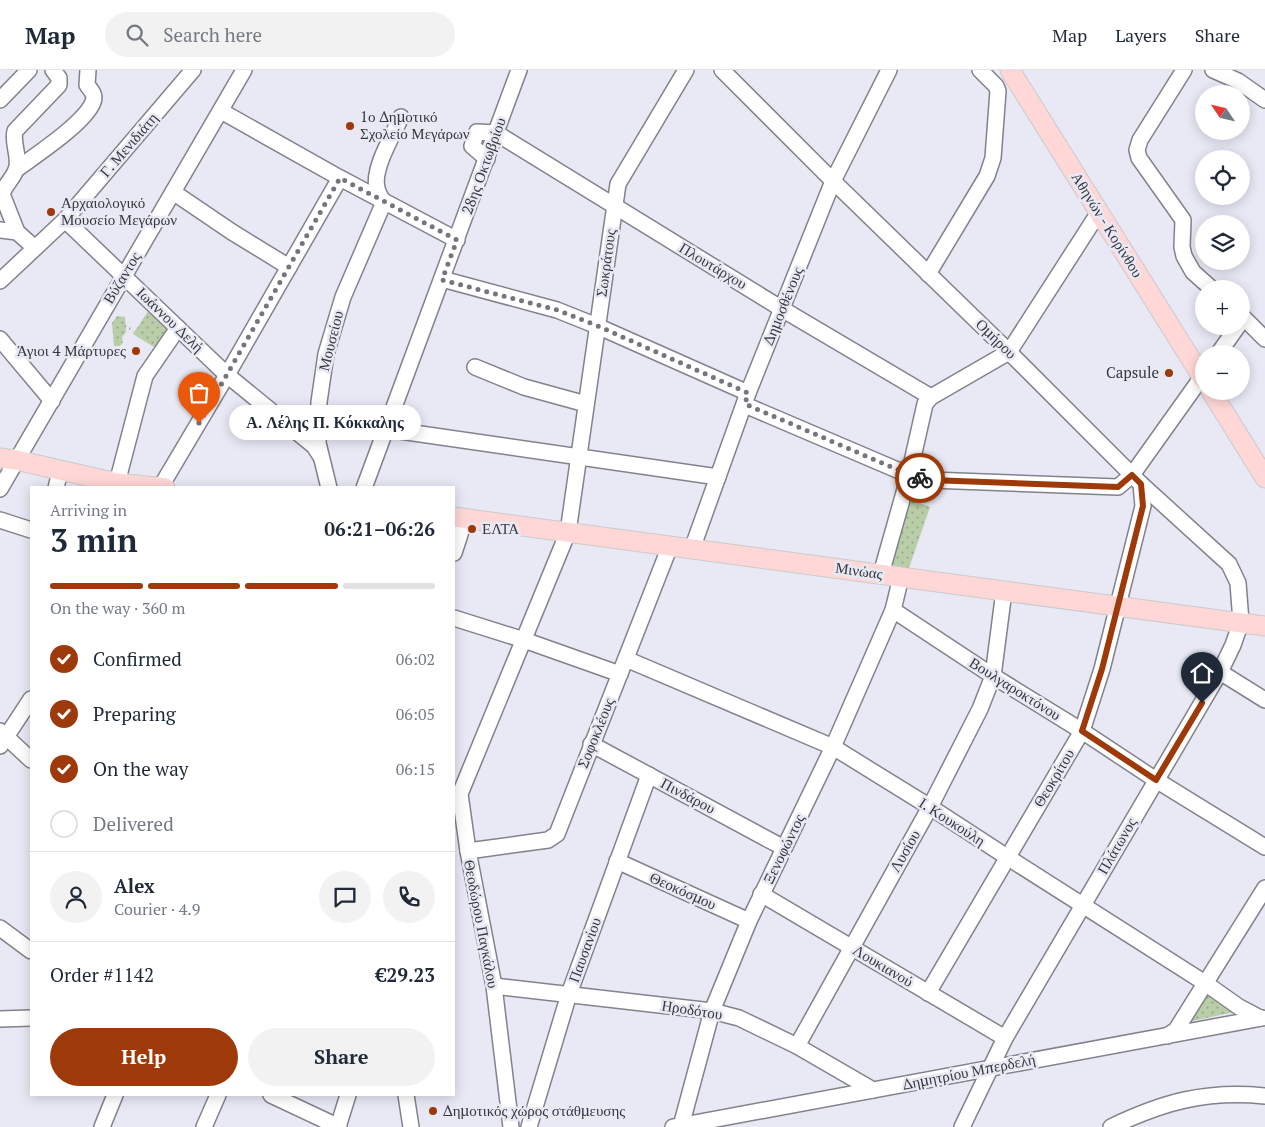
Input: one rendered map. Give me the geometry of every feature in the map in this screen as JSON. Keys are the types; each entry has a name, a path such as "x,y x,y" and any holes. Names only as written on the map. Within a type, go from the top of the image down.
{"main road":[{"name":"Αθηνών - Κορίνθου","path":"1016,73 1099,212 1195,364"},
{"name":"Αθηνών - Κορίνθου","path":"1217,400 1265,478"},
{"path":"8,459 58,479 149,486"},
{"name":"Μινώας","path":"460,518 1265,626"}],"street":[{"path":"0,100 29,70"},
{"path":"17,169 18,158 15,131 58,85 60,78 53,70"},
{"path":"35,248 17,232 2,194 17,169 83,117 93,102 94,97 87,85 88,70"},
{"name":"Γ. Μενιδιάτη","path":"0,281 65,220 193,70"},
{"name":"Βύζαντος","path":"0,489 8,459 52,401 244,70"},
{"name":"28ης Οκτωβρίου","path":"365,486 457,240 491,133 519,70"},
{"name":"Σωκράτους","path":"568,532 618,184 686,70"},
{"name":"Ομήρου","path":"722,70 1009,352 1136,480 1229,564 1238,583 1241,622"},
{"name":"Δημοσθένους","path":"692,549 747,399 833,181 890,70"},
{"path":"928,274 987,176 993,158 998,91 996,86 980,70"},
{"path":"1184,70 1140,140 1136,150 1138,158 1183,220 1182,247 1184,256 1194,272 1202,280"},
{"path":"1213,70 1238,82 1265,100"},
{"path":"221,111 340,178 457,240"},
{"path":"384,202 377,189 378,168 401,117"},
{"name":"Πλουτάρχου","path":"491,133 931,397"},
{"path":"161,486 228,375 340,178"},
{"path":"173,192 232,232 289,267"},
{"name":"Μουσείου","path":"328,486 318,443 321,387 326,354 343,298 384,202"},
{"path":"881,574 910,475 924,404 931,397 1009,352 1099,212"},
{"name":"Ιωάννου Δελή","path":"65,220 228,375 314,446 321,457"},
{"path":"0,230 17,232"},
{"path":"442,280 544,306 598,326 747,399 910,475 930,480 1118,487 1136,480 1195,394"},
{"path":"1250,327 1265,339"},
{"path":"117,483 145,376 178,328"},
{"path":"0,339 52,401"},
{"path":"475,367 524,387 586,404"},
{"path":"386,429 718,477"},
{"name":"Θεοκρίτου","path":"928,993 1006,857 1082,731 1102,669 1143,506 1136,480"},
{"path":"455,547 460,518"},
{"path":"0,520 30,530"},
{"name":"Θεοδώρου Παγκάλου","path":"511,1127 494,986 468,851 460,794 568,532"},
{"name":"Σοφοκλέους","path":"468,851 552,839 557,834 670,546"},
{"name":"Ξενοφώντος","path":"677,1126 712,1011 761,894 833,747 893,610 901,577"},
{"name":"Λυσίου","path":"797,1046 930,807 980,709 993,676 1004,591"},
{"name":"Βουλγαροκτόνου","path":"893,610 993,676 1265,848"},
{"path":"455,618 524,640 620,674"},
{"name":"Πλάτωνος","path":"962,1127 1005,1038 1220,672 1233,645 1241,622"},
{"name":"Ι. Κουκούλη","path":"626,659 833,747 1205,983 1239,1007 1262,1018"},
{"path":"1220,672 1265,700"},
{"path":"30,700 2,738 30,759"},
{"name":"Πινδάρου","path":"591,744 784,848"},
{"name":"Παυσανίου","path":"529,1127 569,994 616,861 649,776"},
{"name":"Θεοκόσμου","path":"616,861 749,921"},
{"path":"1167,1036 1176,1030 1265,888"},
{"name":"Λουκιανού","path":"761,894 1005,1038"},
{"path":"0,928 28,943"},
{"name":"Ηροδότου","path":"494,986 712,1011 739,1018 797,1046 873,1090"},
{"path":"0,1019 30,1018"},
{"name":"Δημητρίου Μπερδελή","path":"677,1126 1262,1018"},
{"path":"1119,1125 1163,1104 1181,1100 1230,1094 1265,1096"},
{"path":"102,1127 115,1096"},
{"path":"204,1127 218,1096"},
{"path":"273,1096 333,1126 348,1096"},
{"path":"406,1096 411,1127"},
{"path":"750,1127 756,1112"}],"path":[{"path":"125,326 134,331"}],"green space":[{"path":"149,310 170,329 157,349 133,334"},
{"path":"117,316 125,317 126,332 122,337 123,342 120,346 114,346 112,323"},
{"path":"911,500 930,507 909,568 889,565"},
{"path":"1207,991 1235,1012 1192,1021"}],"way so far":[{"path":"199,423 340,178 457,240 442,280 544,306 598,326 748,393 745,404 920,478"}],"place":[{"name":"1ο Δημοτικό Σχολείο Μεγάρων","path":"350,126"},
{"name":"Αρχαιολογικό Μουσείο Μεγάρων","path":"51,212"},
{"name":"Άγιοι 4 Μάρτυρες","path":"136,351"},
{"name":"Capsule","path":"1169,373"},
{"name":"Α. Λέλης Π. Κόκκαλης","path":"199,423"},
{"name":"ΕΛΤΑ","path":"472,529"},
{"name":"Δημοτικός χώρος στάθμευσης","path":"433,1111"}],"route":[{"path":"920,478 930,480 1118,487 1132,475 1141,484 1143,506 1102,669 1082,731 1156,780 1202,703"}]}
